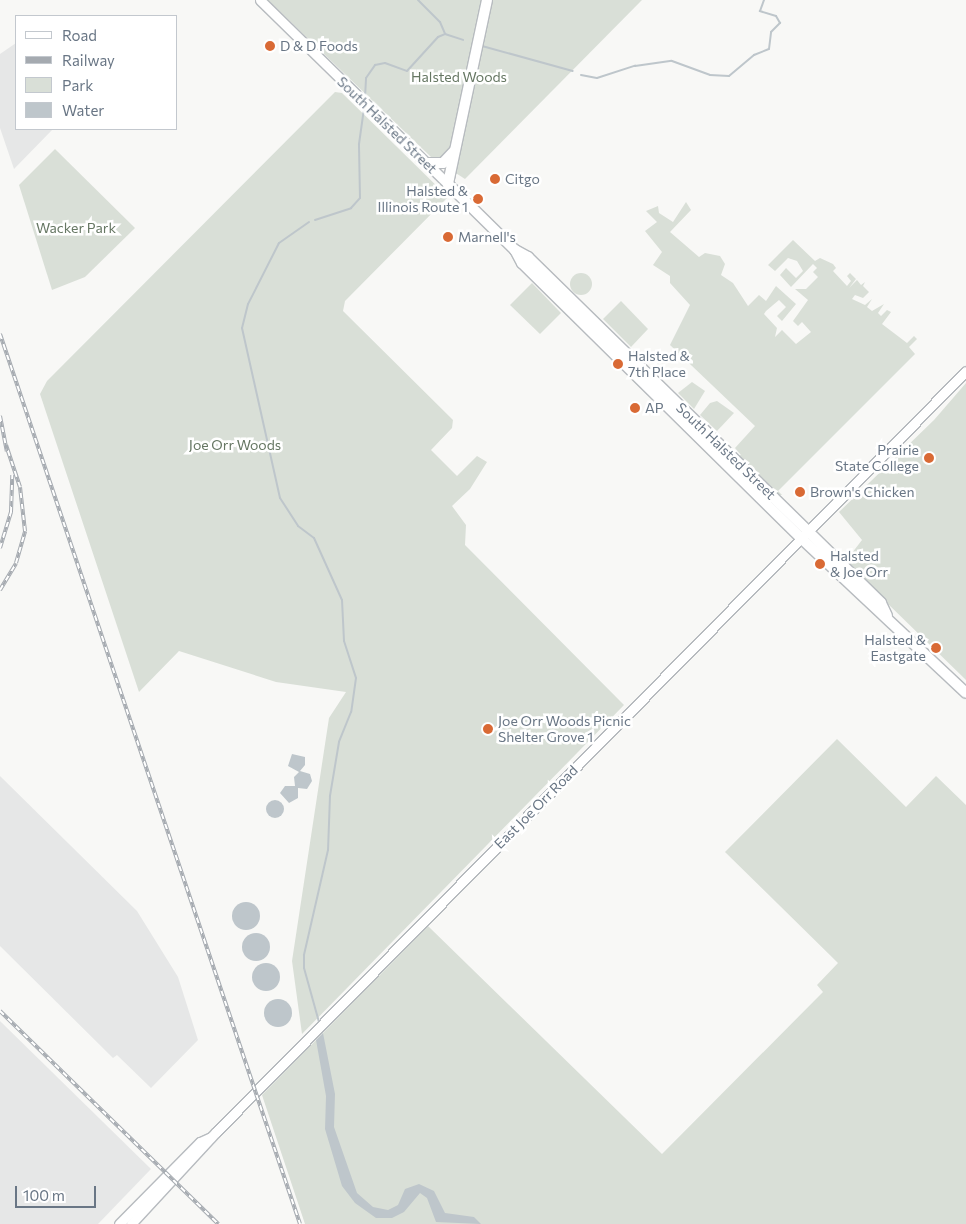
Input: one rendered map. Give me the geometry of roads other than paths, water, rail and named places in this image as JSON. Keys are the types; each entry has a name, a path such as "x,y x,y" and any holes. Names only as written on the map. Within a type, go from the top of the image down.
{"main road":[{"path":"448,184 487,0"},
{"path":"427,163 443,163 455,150"},
{"name":"South Halsted Street","path":"448,184 515,250 528,257 804,535 881,603 887,616 966,693"}],"street":[{"name":"South Halsted Street","path":"260,0 448,184"},
{"name":"East Joe Orr Road","path":"131,1224 212,1136 966,370"},
{"name":"East Joe Orr Road","path":"119,1224 200,1142 212,1136"}],"water":[{"path":"292,754 305,757 305,765 300,771 310,774 312,781 307,789 298,788 298,798 289,803 280,793 285,786 295,786 294,777 299,772 288,766"},
{"path":"271,800 279,800 284,805 282,816 271,818 266,813 266,805"},
{"path":"246,902 256,906 260,916 256,926 246,930 236,926 232,916 236,906"},
{"path":"256,933 266,937 270,947 266,957 256,961 246,957 242,947 246,937"},
{"path":"266,963 276,967 280,977 276,987 266,991 256,987 252,977 256,967"},
{"path":"278,999 288,1003 292,1013 288,1023 278,1027 268,1023 264,1013 268,1003"},
{"path":"323,1033 335,1094 334,1127 357,1193 373,1207 388,1210 398,1205 405,1189 419,1184 434,1191 445,1213 474,1217 481,1224 436,1222 427,1198 420,1193 404,1212 392,1218 376,1218 355,1203 342,1186 325,1129 326,1096 316,1040"}],"waterway":[{"path":"418,0 440,22 445,34"},
{"path":"581,75 597,78 635,66 672,61 710,75 729,76 754,55 769,49 771,32 780,23 776,16 760,11 764,0"},
{"path":"365,98 366,78 375,65 385,63 407,71 438,37 445,34 463,40"},
{"path":"482,46 573,71"},
{"path":"315,220 351,208 360,198 359,144 364,108"},
{"path":"309,222 279,243 248,304 242,328 280,498 298,526 314,538 342,600 344,641 356,678 351,712 339,742 330,796 328,850 304,955 304,968 319,1022"}],"railway":[{"path":"0,334 300,1224"},
{"path":"0,416 7,451"},
{"path":"0,590 16,563 25,531 20,487 6,445"},
{"path":"0,548 11,512 12,475"},
{"path":"0,1011 218,1224"}],"place":[{"name":"D & D Foods","path":"270,46"},
{"name":"Citgo","path":"495,179"},
{"name":"Halsted & Illinois Route 1","path":"478,199"},
{"name":"Marnell's","path":"448,237"},
{"name":"Halsted & 7th Place","path":"618,364"},
{"name":"AP","path":"635,408"},
{"name":"Prairie State College","path":"929,458"},
{"name":"Brown's Chicken","path":"800,492"},
{"name":"Halsted & Joe Orr","path":"820,564"},
{"name":"Halsted & Eastgate","path":"936,648"},
{"name":"Joe Orr Woods Picnic Shelter Grove 1","path":"488,729"}],"park label":[{"name":"Halsted Woods","path":"459,77"},
{"name":"Wacker Park","path":"76,228"},
{"name":"Joe Orr Woods","path":"235,445"}]}
